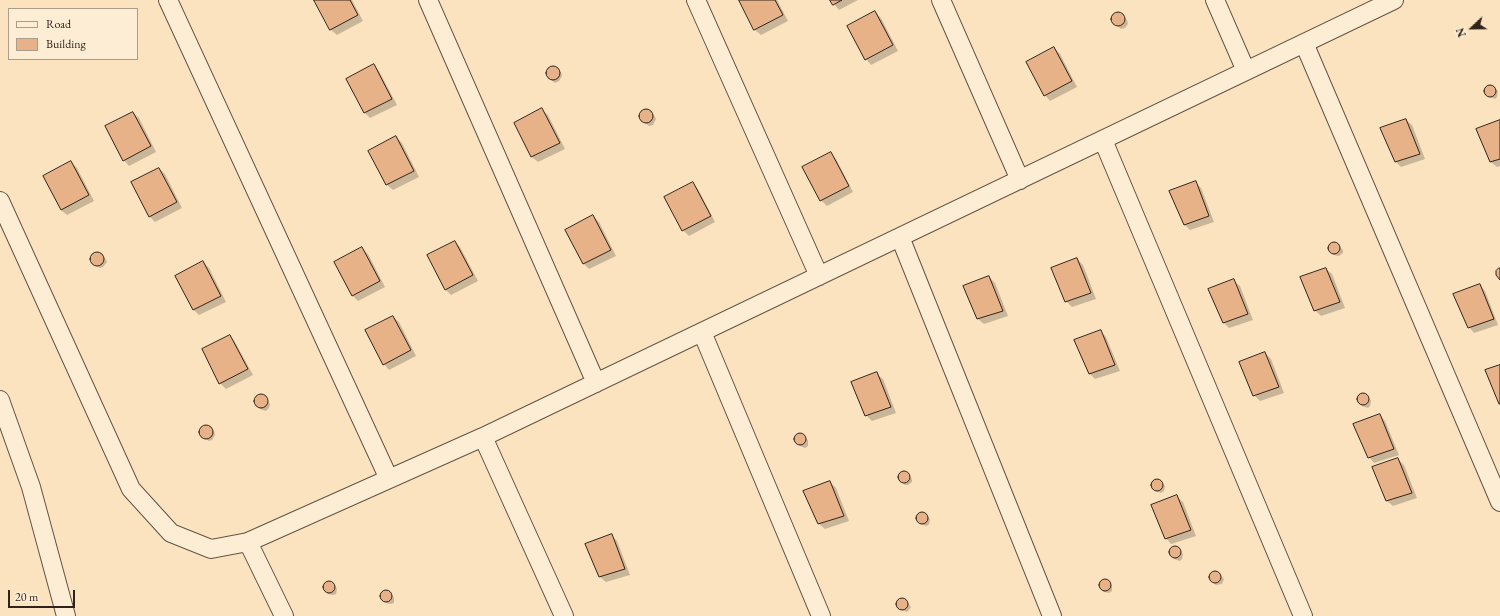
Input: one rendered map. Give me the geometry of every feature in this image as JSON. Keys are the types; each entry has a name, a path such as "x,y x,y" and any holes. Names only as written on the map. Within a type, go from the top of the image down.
{"street":[{"path":"168,0 389,479"},
{"path":"428,0 596,383"},
{"path":"696,0 819,276"},
{"path":"941,0 1020,180"},
{"path":"1214,0 1246,71"},
{"path":"0,200 132,488 171,533 211,550 248,542 483,437 1394,0"},
{"path":"1304,43 1500,502"},
{"path":"1102,140 1303,616"},
{"path":"900,237 1052,616"},
{"path":"702,332 821,616"},
{"path":"0,400 31,487 66,616"},
{"path":"483,437 564,616"},
{"path":"248,542 284,616"}],"building":[{"path":"314,0 350,0 358,15 330,30"},
{"path":"739,0 775,0 783,15 754,30"},
{"path":"830,0 842,0 833,5"},
{"path":"875,11 893,45 865,60 847,26"},
{"path":"1115,12 1121,12 1125,16 1125,22 1121,26 1115,26 1111,22 1111,16"},
{"path":"1054,47 1072,81 1044,96 1026,62"},
{"path":"374,64 392,99 364,113 346,79"},
{"path":"550,66 556,66 560,70 560,76 556,80 550,80 546,76 546,70"},
{"path":"1488,85 1492,85 1496,91 1492,97 1488,97 1484,93 1484,89"},
{"path":"542,108 560,143 531,157 514,123"},
{"path":"643,109 649,109 653,113 653,119 649,123 643,123 639,119 639,113"},
{"path":"133,112 151,146 123,161 105,126"},
{"path":"1406,119 1420,154 1395,162 1380,128"},
{"path":"1500,120 1500,159 1490,162 1476,129"},
{"path":"396,136 414,171 386,185 368,151"},
{"path":"831,152 849,186 820,201 802,167"},
{"path":"71,161 89,195 61,210 43,176"},
{"path":"159,168 177,202 149,217 131,182"},
{"path":"1196,181 1209,216 1184,225 1169,191"},
{"path":"693,182 711,216 682,231 664,197"},
{"path":"593,215 611,250 583,264 565,230"},
{"path":"455,241 473,275 445,290 427,255"},
{"path":"1332,242 1336,242 1340,248 1336,254 1332,254 1328,250 1328,246"},
{"path":"362,247 380,281 352,296 334,262"},
{"path":"94,252 100,252 104,256 104,262 100,266 94,266 90,262 90,256"},
{"path":"1077,258 1091,293 1065,302 1051,268"},
{"path":"203,261 221,296 193,310 175,276"},
{"path":"1326,268 1340,302 1314,311 1300,277"},
{"path":"1499,268 1500,280 1496,275 1496,271"},
{"path":"989,276 1003,311 977,319 963,286"},
{"path":"1234,279 1248,314 1223,323 1208,289"},
{"path":"1480,284 1494,319 1468,328 1453,294"},
{"path":"393,316 411,350 383,365 365,330"},
{"path":"1101,330 1115,365 1089,374 1074,340"},
{"path":"230,335 248,369 219,384 202,349"},
{"path":"1265,352 1279,387 1253,396 1239,362"},
{"path":"1500,365 1500,404 1499,404 1485,370"},
{"path":"877,372 891,407 865,416 851,382"},
{"path":"1361,393 1365,393 1369,399 1365,405 1361,405 1357,401 1357,397"},
{"path":"258,394 264,394 268,398 268,404 264,408 258,408 254,404 254,398"},
{"path":"1380,414 1394,449 1368,458 1353,424"},
{"path":"203,425 209,425 213,429 213,435 209,439 203,439 199,435 199,429"},
{"path":"798,433 802,433 806,439 802,445 798,445 794,441 794,437"},
{"path":"1398,458 1412,493 1386,501 1372,467"},
{"path":"902,471 906,471 910,477 906,483 902,483 898,479 898,475"},
{"path":"1155,479 1159,479 1163,485 1159,491 1155,491 1151,487 1151,483"},
{"path":"830,481 844,516 818,524 803,491"},
{"path":"1177,495 1191,530 1165,539 1151,505"},
{"path":"920,512 924,512 928,518 924,524 920,524 916,520 916,516"},
{"path":"612,534 625,569 599,577 585,544"},
{"path":"1173,546 1177,546 1181,552 1177,558 1173,558 1169,554 1169,550"},
{"path":"1213,571 1217,571 1221,577 1217,583 1213,583 1209,579 1209,575"},
{"path":"1103,579 1107,579 1111,585 1107,591 1103,591 1099,587 1099,583"},
{"path":"327,581 331,581 335,587 331,593 327,593 323,589 323,585"},
{"path":"384,590 388,590 392,596 388,602 384,602 380,598 380,594"},
{"path":"900,598 904,598 908,604 904,610 900,610 896,606 896,602"}]}
